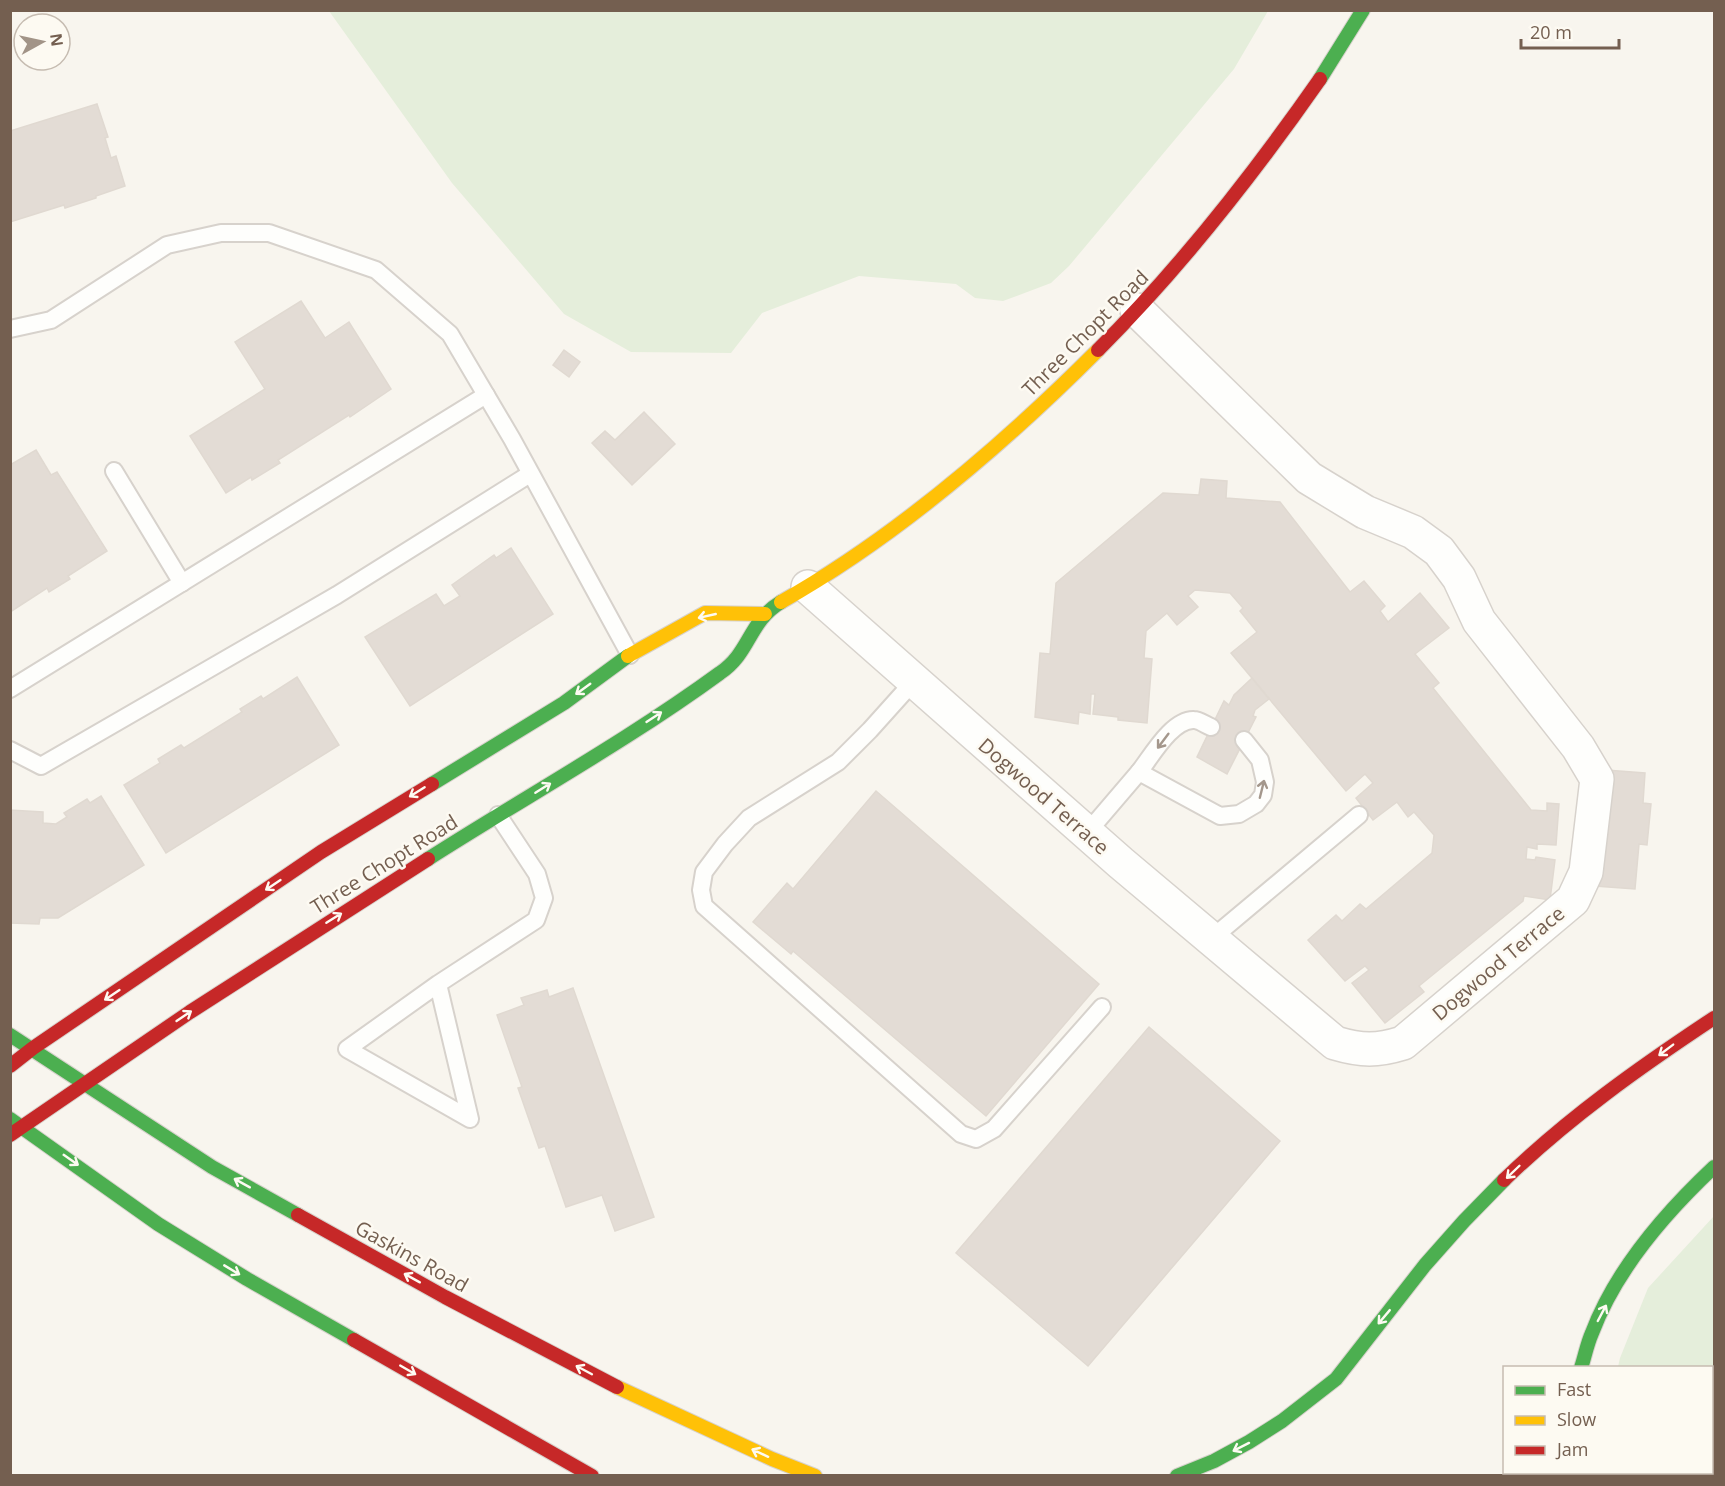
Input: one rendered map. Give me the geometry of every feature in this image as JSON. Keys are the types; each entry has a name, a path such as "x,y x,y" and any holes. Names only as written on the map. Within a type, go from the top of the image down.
{"main road":[{"name":"Three Chopt Road","path":"10,1136 16,1123 84,1085 285,949 677,703 735,662 765,614 880,537 949,485 1014,431 1082,368 1137,310 1239,191 1308,98 1363,10"},
{"path":"10,1066 321,852 564,703 630,655 705,613 765,614"},
{"path":"1177,1476 1252,1441 1288,1419 1339,1376 1362,1344 1464,1221 1518,1167 1583,1112 1675,1043 1714,1018"},
{"name":"Gaskins Road","path":"10,1035 212,1167 456,1302 604,1381 772,1459 814,1476"},
{"path":"16,1123 168,1231 247,1279 592,1476"},
{"path":"1582,1366 1593,1331 1621,1278 1673,1208 1714,1167"}],"street":[{"name":"Dogwood Terrace","path":"808,587 1086,834 1335,1042 1355,1049 1381,1050 1403,1043 1573,900 1586,872 1597,779 1578,747 1479,621 1459,578 1439,551 1413,531 1365,512 1309,477 1137,310"}],"lane":[{"path":"10,329 51,320 167,245 221,233 269,233 376,270 450,334 630,655"},
{"path":"10,689 486,395"},
{"path":"114,471 182,582"},
{"path":"10,750 41,766 337,595 530,474"},
{"path":"914,681 838,762 748,819 704,872 701,890 704,906 961,1134 976,1139 994,1130 1102,1007"},
{"path":"1086,834 1172,729 1195,719 1211,727"},
{"path":"1139,772 1220,816 1239,814 1256,804 1263,795 1265,782 1260,760 1244,740"},
{"path":"438,984 470,1119 347,1049 438,984 536,920 544,898 537,874 498,815"},
{"path":"1211,939 1359,815"}],"green space":[{"path":"329,11 1268,11 1234,69 1069,266 1051,283 1003,301 975,298 956,284 859,276 762,313 731,353 631,352 564,314 452,183"},
{"path":"1714,1216 1714,1475 1613,1475 1713,1474 1713,1366 1618,1366 1648,1288"}],"building":[{"path":"97,104 108,137 105,138 111,158 116,156 125,186 65,208 64,205 10,222 10,131"},
{"path":"301,301 325,338 349,322 391,389 350,417 349,415 278,460 280,463 252,480 251,477 226,493 190,436 265,389 235,342"},
{"path":"564,350 580,362 569,377 553,365"},
{"path":"644,412 675,444 632,485 592,443 605,431 615,440"},
{"path":"36,450 51,475 57,472 107,551 68,576 70,579 49,592 47,588 10,612 10,465"},
{"path":"1201,479 1227,481 1226,498 1280,502 1350,592 1364,581 1385,606 1380,611 1388,622 1420,593 1449,628 1415,654 1439,683 1433,688 1531,810 1547,811 1547,803 1559,804 1556,845 1537,844 1537,849 1527,847 1526,859 1535,860 1536,857 1555,860 1550,900 1524,896 1523,901 1419,986 1424,992 1385,1023 1352,983 1369,970 1365,966 1345,981 1308,940 1336,915 1342,921 1360,904 1366,909 1432,853 1434,835 1414,812 1408,817 1397,802 1373,820 1356,798 1373,783 1365,774 1346,791 1231,653 1257,632 1240,611 1243,608 1230,593 1195,590 1188,596 1198,607 1177,625 1167,613 1146,631 1144,658 1152,659 1147,723 1118,720 1118,717 1093,714 1095,694 1091,694 1090,714 1079,712 1078,724 1035,717 1040,653 1050,654 1056,583 1163,493 1199,495"},
{"path":"511,548 553,614 410,706 365,637 436,594 444,606 460,596 452,585 494,555 496,558"},
{"path":"297,677 339,745 166,853 124,785 160,763 158,759 181,745 184,748 242,712 240,709 261,696 263,699"},
{"path":"1252,678 1269,699 1255,710 1253,716 1256,717 1227,774 1197,757 1224,701 1229,705 1234,695"},
{"path":"1606,770 1645,773 1643,803 1651,804 1647,845 1639,844 1635,889 1595,886"},
{"path":"876,791 1099,984 986,1116 793,951 791,954 753,922 787,883 793,889"},
{"path":"101,796 144,865 58,918 40,918 39,924 10,923 10,810 43,812 43,823 56,824 67,817 64,813 87,799 90,803"},
{"path":"573,988 654,1217 615,1231 602,1195 566,1207 545,1146 539,1148 518,1088 522,1087 497,1015 524,1005 521,998 547,990 549,997"},
{"path":"1149,1027 1280,1141 1088,1366 956,1253"}],"traffic: fast":[{"path":"1320,79 1363,10"},
{"path":"428,859 612,745 720,673 738,656 762,619 781,602"},
{"path":"432,784 564,703 628,656"},
{"path":"10,1035 212,1167 298,1215"},
{"path":"10,1119 158,1224 247,1279 354,1340"},
{"path":"1582,1366 1590,1337 1602,1309 1628,1264 1660,1223 1714,1167"},
{"path":"1177,1476 1214,1461 1249,1442 1282,1421 1336,1379 1425,1265 1504,1180"}],"traffic: slow":[{"path":"781,602 866,548 947,487 1025,420 1098,350"},
{"path":"628,656 705,613 765,614"},
{"path":"617,1387 772,1459 815,1476"}],"traffic: jam":[{"path":"1098,350 1158,286 1215,219 1320,79"},
{"path":"10,1066 321,852 432,784"},
{"path":"10,1135 190,1012 428,859"},
{"path":"1504,1180 1553,1135 1605,1094 1714,1018"},
{"path":"298,1215 445,1297 617,1387"},
{"path":"354,1340 592,1476"}]}
